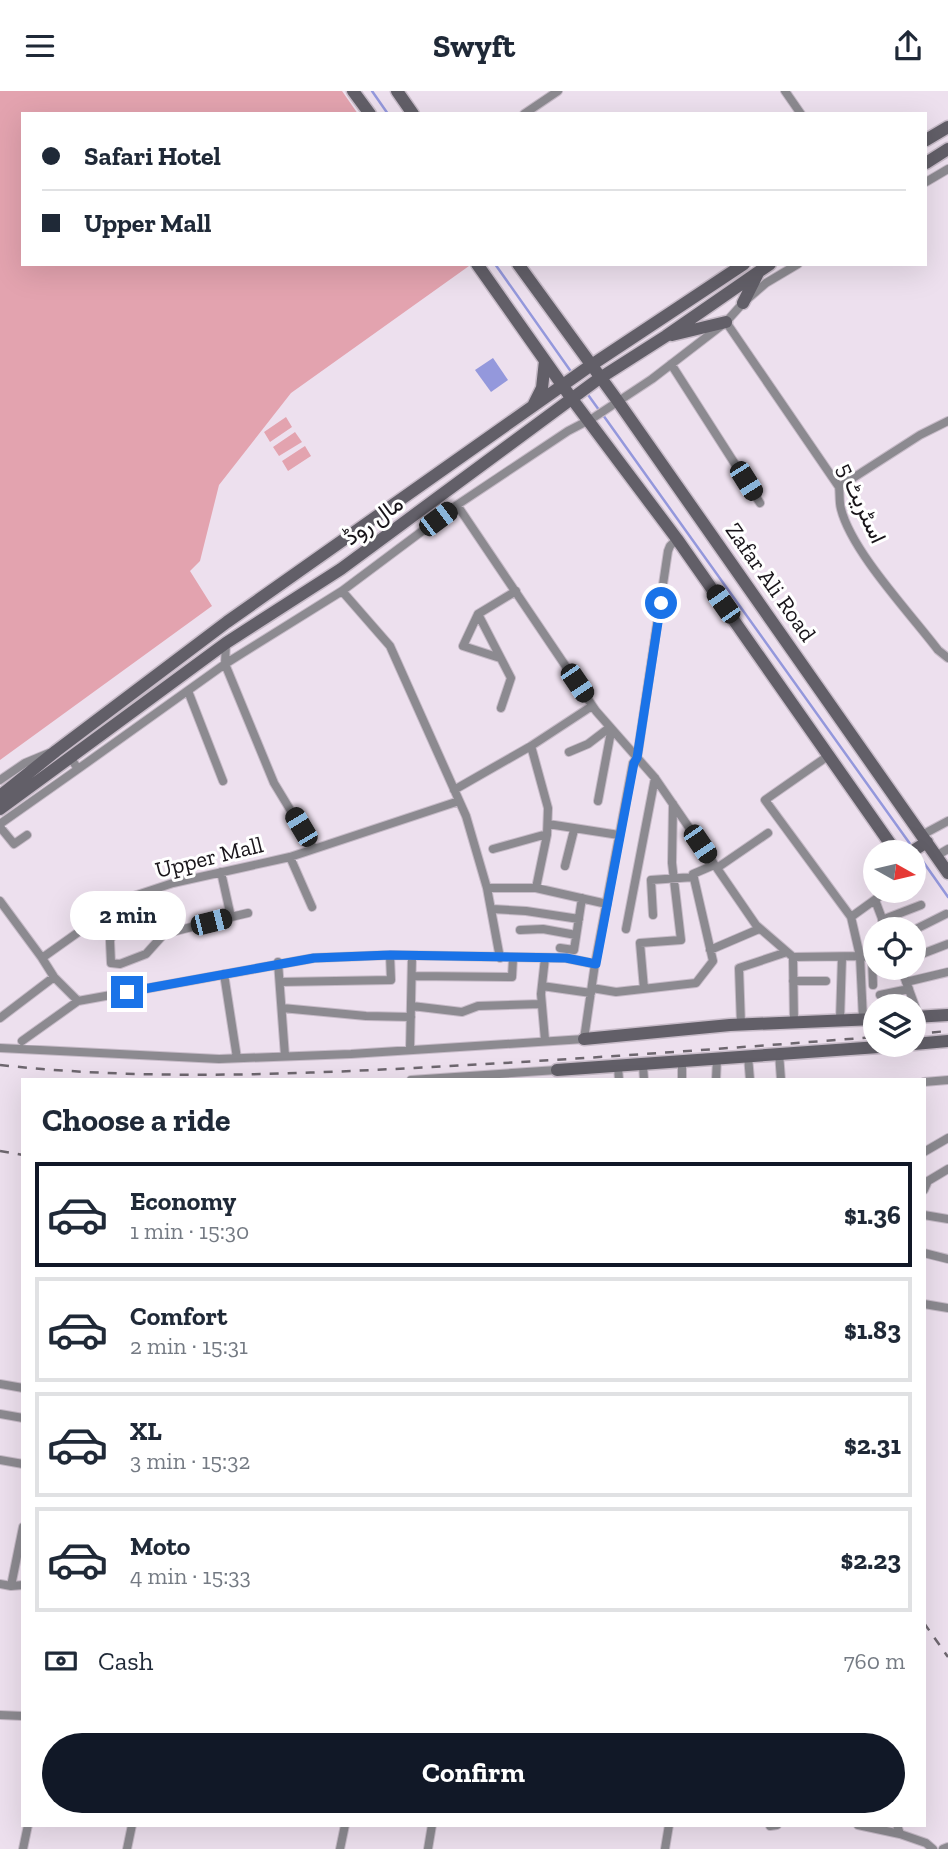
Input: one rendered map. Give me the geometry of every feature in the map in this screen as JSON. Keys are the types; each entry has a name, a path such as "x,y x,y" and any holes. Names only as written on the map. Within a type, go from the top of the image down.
{"street":[{"path":"353,91 369,112"},
{"path":"397,91 412,112"},
{"path":"527,112 558,91"},
{"path":"785,91 800,112"},
{"path":"927,139 948,127"},
{"path":"927,162 948,149"},
{"path":"927,181 948,169"},
{"path":"478,266 677,539 887,840"},
{"name":"Zafar Ali Road","path":"519,266 580,349 589,367 917,840"},
{"name":"مال روڈ","path":"1,804 56,751 227,622 589,367 741,266"},
{"name":"مال روڈ","path":"1,804 226,643 341,569 599,379 767,266"},
{"path":"27,835 14,844 1,830 78,769 225,664 342,591 457,505 652,379 726,322 766,283 795,266"},
{"path":"743,303 758,272"},
{"path":"666,336 726,322"},
{"name":"اسٹریٹ 5","path":"726,322 839,487 840,506 862,553 948,659"},
{"path":"580,349 596,354 610,353"},
{"path":"532,407 542,388 545,361"},
{"path":"671,364 760,503"},
{"path":"839,487 920,435 948,421"},
{"path":"508,448 520,463"},
{"path":"457,505 592,706 655,778 759,929 790,954 794,1023"},
{"path":"584,1039 619,835 637,758 668,551 677,539"},
{"path":"342,591 390,646 466,817 487,888 500,958"},
{"path":"500,658 463,646 478,614 516,591"},
{"path":"478,614 511,677 501,708"},
{"path":"226,643 225,664 274,783 314,849"},
{"path":"208,656 225,664"},
{"path":"188,691 223,781"},
{"path":"454,790 531,746 592,706"},
{"path":"569,752 611,730"},
{"path":"598,801 611,730"},
{"path":"531,746 548,808 547,834 536,888"},
{"path":"0,780 37,756 56,751"},
{"path":"70,757 78,769"},
{"path":"828,757 765,800 850,917 860,956 865,994"},
{"path":"626,929 655,778"},
{"name":"Upper Mall","path":"42,958 124,899 173,883 290,857 459,801"},
{"path":"644,989 639,943 681,940 672,863 673,804"},
{"path":"925,840 948,821"},
{"path":"548,824 619,835"},
{"path":"565,866 574,830"},
{"path":"542,986 616,992 696,983 713,961 693,874 715,866 768,833"},
{"path":"493,849 547,834"},
{"name":"Zafar Ali Road","path":"942,853 948,873"},
{"path":"290,857 312,907"},
{"path":"221,872 231,917"},
{"path":"653,915 651,880 694,877"},
{"path":"487,888 536,888 607,904"},
{"path":"560,948 574,950 582,898"},
{"path":"124,899 110,941 110,960 114,964 146,954 164,934 248,913"},
{"path":"0,901 54,977 78,1001"},
{"path":"850,917 870,903"},
{"path":"890,917 922,905"},
{"path":"492,909 579,919"},
{"path":"926,924 946,914"},
{"path":"520,930 543,929 576,935"},
{"path":"710,950 759,929"},
{"path":"926,952 948,944"},
{"path":"741,1025 739,968 790,954 863,956"},
{"path":"22,1041 78,1001 278,962 390,955 566,958 596,964"},
{"path":"280,982 391,980 390,955"},
{"path":"410,1050 412,956"},
{"path":"840,1020 842,957"},
{"path":"545,958 541,1004 545,1040"},
{"path":"412,976 512,977 513,959"},
{"path":"278,962 285,1056"},
{"path":"883,994 948,972"},
{"path":"224,974 237,1058"},
{"path":"0,1017 54,977"},
{"path":"873,980 873,985"},
{"path":"906,980 910,994"},
{"path":"793,981 826,981"},
{"path":"412,1006 462,1012 478,1006 541,1004"},
{"path":"282,1008 366,1016 411,1017"},
{"path":"926,1017 948,1016"},
{"path":"0,1048 219,1059 410,1050 584,1039 741,1025 863,1019"},
{"path":"926,1043 948,1041"},
{"path":"454,1078 619,1073 643,1065 863,1048"},
{"path":"779,1053 780,1078"},
{"path":"748,1056 750,1078"},
{"path":"716,1078 717,1059"},
{"path":"682,1062 682,1078"},
{"path":"643,1065 644,1078"},
{"path":"926,1082 948,1080"},
{"path":"926,1151 948,1138"},
{"path":"926,1186 928,1181 948,1169"},
{"path":"926,1215 948,1219"},
{"path":"926,1254 948,1259"},
{"path":"926,1304 948,1308"},
{"path":"0,1384 21,1386"},
{"path":"0,1414 21,1418"},
{"path":"0,1460 21,1464"},
{"path":"11,1586 21,1537"},
{"path":"0,1584 21,1585"},
{"path":"0,1715 21,1716"},
{"path":"23,1849 28,1827"},
{"path":"127,1849 132,1827"},
{"path":"340,1849 345,1827"},
{"path":"428,1849 432,1827"},
{"path":"665,1849 669,1827"},
{"path":"874,1827 898,1830 933,1849"},
{"path":"943,1849 948,1847"}],"shaded area":[{"path":"0,91 342,91 357,112 21,112 21,266 469,266 291,393 219,485 200,561 190,571 212,606 0,760"},
{"path":"286,417 292,427 270,442 264,432"},
{"path":"295,432 302,442 279,456 273,447"},
{"path":"305,446 311,456 288,471 282,461"}],"water":[{"path":"493,358 508,380 491,392 475,370"}],"waterway":[{"path":"372,91 387,112"},
{"path":"496,266 572,373"},
{"path":"586,392 599,410"},
{"path":"603,415 907,840"},
{"path":"926,866 948,897"}],"railway":[{"path":"926,1033 948,1031"},
{"path":"0,1065 103,1073 310,1073 587,1058 863,1038"},
{"path":"0,1151 21,1155"},
{"path":"926,1626 948,1657"}],"route":[{"path":"127,992 278,962 314,958 390,955 566,958 596,964 637,758 661,603"}]}
